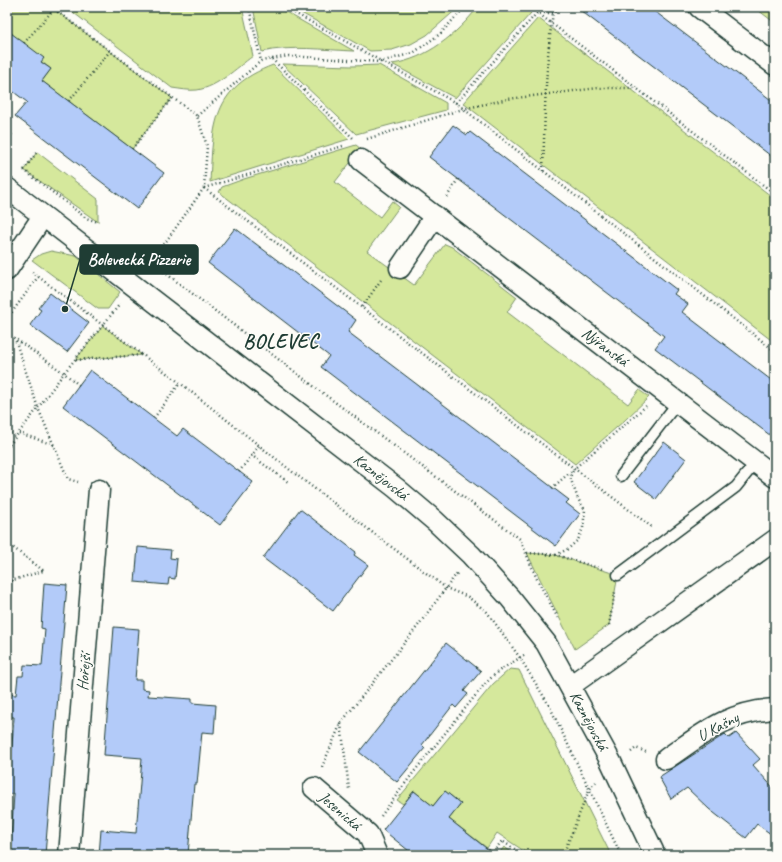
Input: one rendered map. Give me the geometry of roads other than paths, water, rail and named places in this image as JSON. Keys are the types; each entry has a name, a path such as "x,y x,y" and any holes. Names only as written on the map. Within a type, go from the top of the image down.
{"street":[{"path":"699,7 775,65"},
{"name":"Nýřanská","path":"359,151 435,216 775,477"},
{"name":"Kaznějovská","path":"7,188 396,488 435,521 471,555 510,598 546,643 611,762 655,855"},
{"path":"11,265 43,216"},
{"path":"400,268 435,216"},
{"name":"Hořejší","path":"69,855 99,490"},
{"path":"570,686 775,540"},
{"name":"U Kašny","path":"666,759 714,726 728,719 757,710 775,709"},
{"name":"Jesenická","path":"314,788 361,829 377,855"}],"lane":[{"path":"621,476 678,402"},
{"path":"618,574 736,487 756,462"}],"place":[{"name":"Bolevecká Pizzerie","path":"65,309"}],"district":[{"name":"BOLEVEC","path":"281,341"}]}
